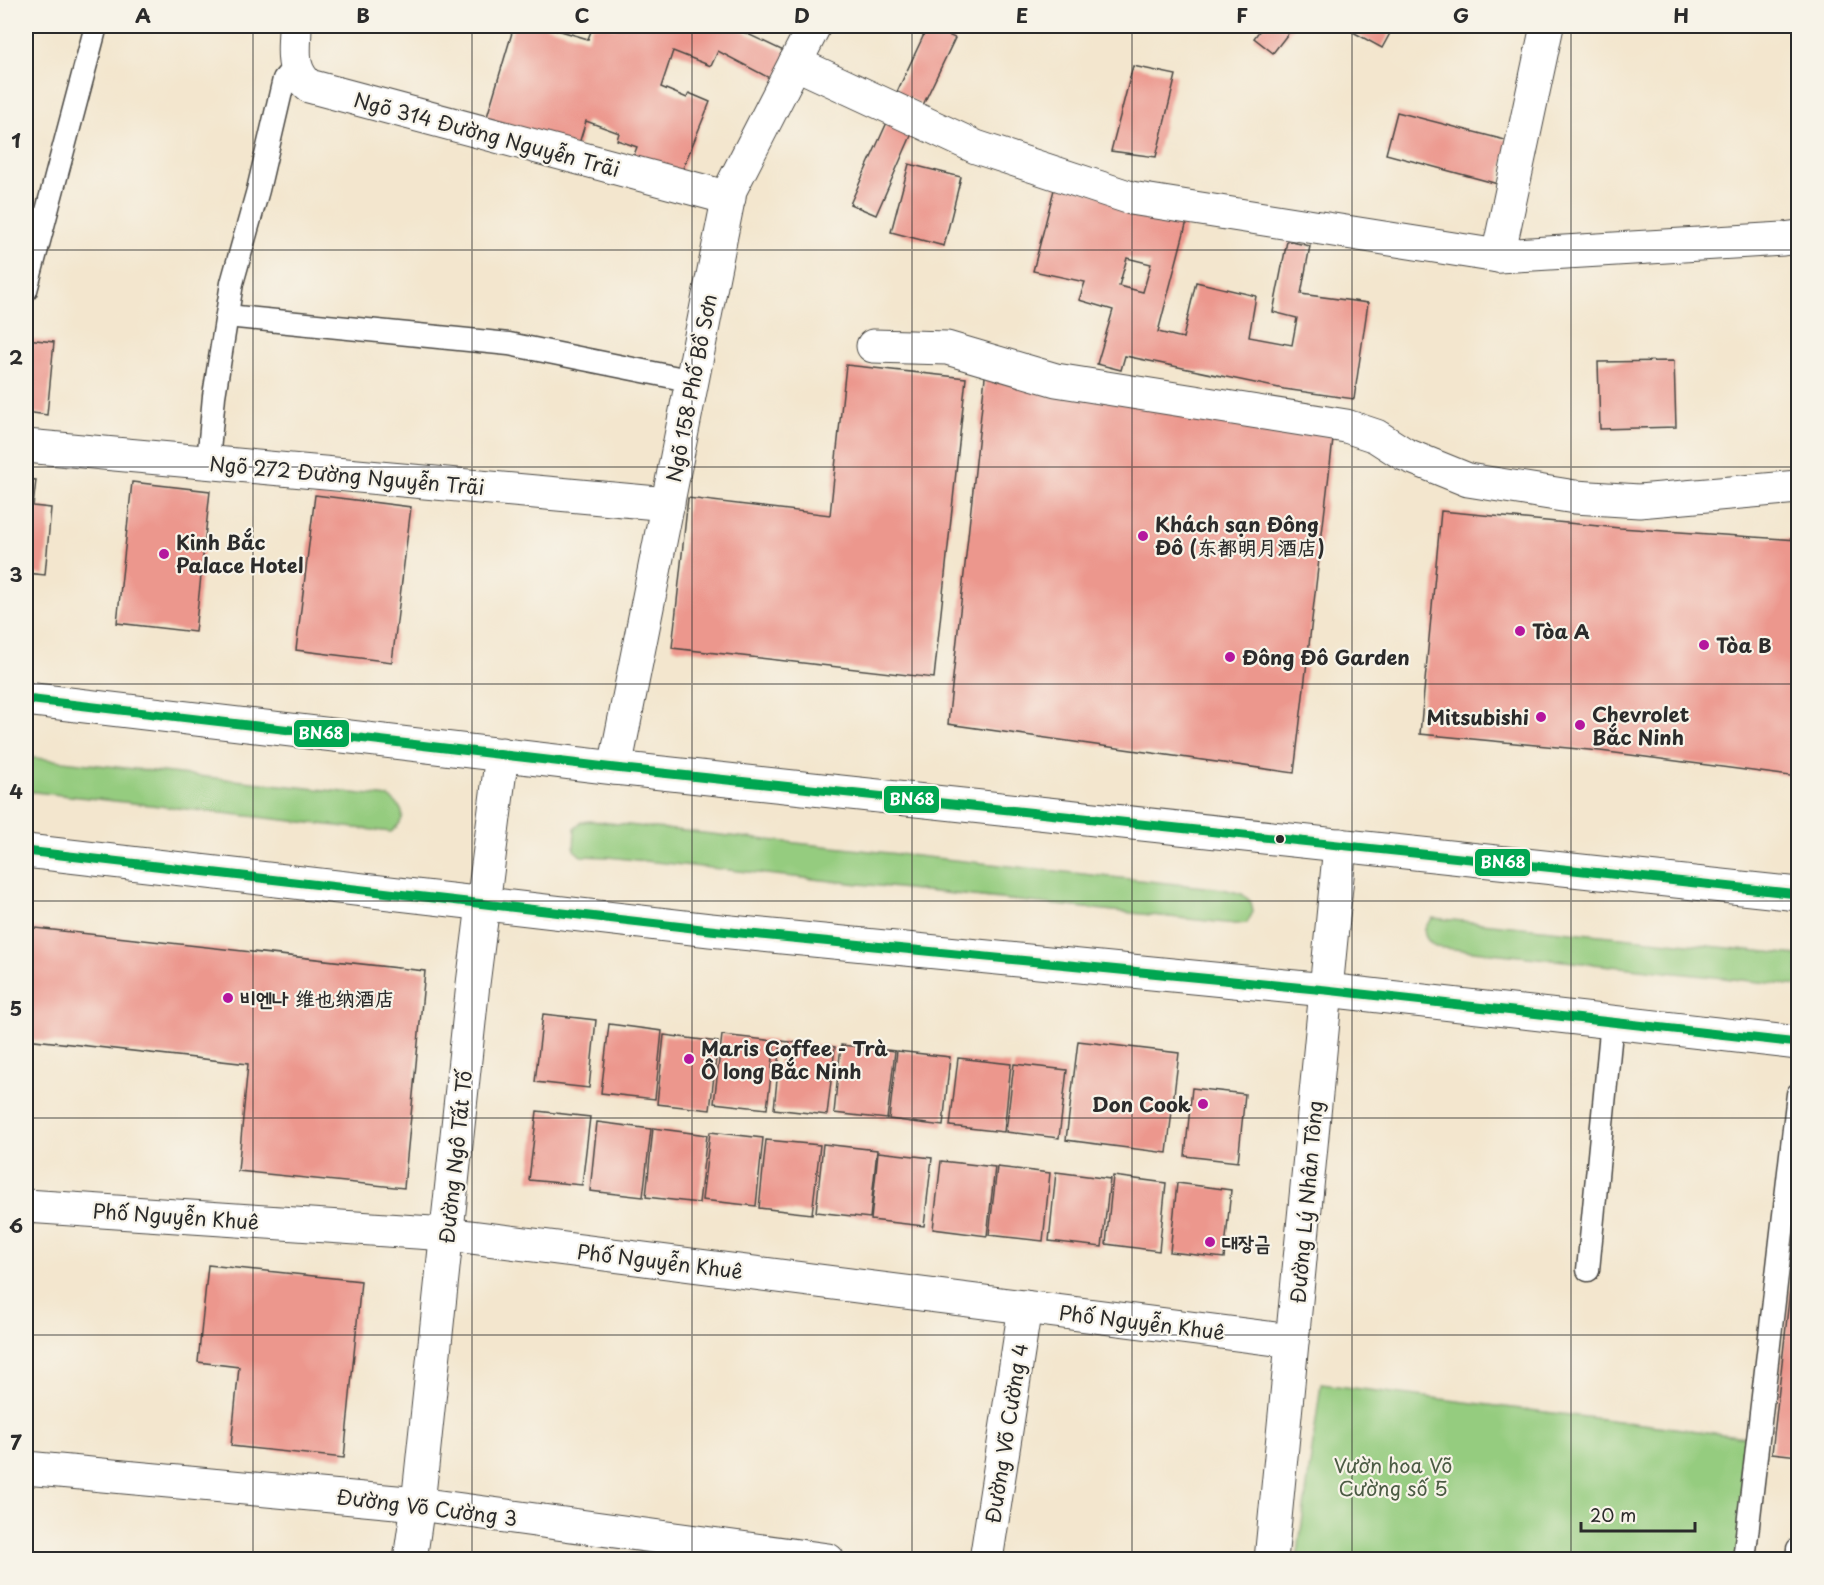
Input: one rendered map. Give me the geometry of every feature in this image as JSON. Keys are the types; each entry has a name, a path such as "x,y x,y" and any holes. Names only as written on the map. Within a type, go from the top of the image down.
{"street":[{"path":"295,26 295,66"},
{"name":"Ngõ 158 Phố Bồ Sơn","path":"615,768 730,190 814,26"},
{"path":"1498,256 1547,26"},
{"path":"795,63 976,147 1131,198 1498,256 1798,237"},
{"name":"Ngõ 314 Đường Nguyễn Trãi","path":"295,66 300,78 309,86 729,198"},
{"path":"873,346 947,348 1056,380 1346,426 1376,436 1404,454 1468,480 1575,498 1639,501 1798,487"},
{"name":"Ngõ 272 Đường Nguyễn Trãi","path":"26,446 668,504"},
{"path":"26,699 615,768 1798,894"},
{"name":"Đường Ngô Tất Tố","path":"410,1560 418,1504 473,984 502,754"},
{"name":"Đường Lý Nhân Tông","path":"1271,1560 1340,845"},
{"path":"26,850 710,930 1326,990 1798,1043"},
{"name":"Phố Nguyễn Khuê","path":"26,1206 447,1234 1292,1341"},
{"name":"Đường Võ Cường 4","path":"986,1560 1025,1307"},
{"name":"Đường Võ Cường 3","path":"26,1468 418,1504 828,1560"}],"lane":[{"path":"26,290 96,26"},
{"path":"208,462 214,396 232,283 261,179 284,79 295,66"},
{"path":"227,316 509,344 693,381"},
{"path":"1587,1270 1612,1021"},
{"path":"1744,1560 1798,1094"},
{"path":"1797,1560 1798,1549"}],"green space":[{"path":"26,757 389,797 401,810 402,818 391,832 26,791"},
{"path":"591,821 1223,889 1242,894 1251,902 1253,912 1247,923 1235,924 581,856 574,850 575,829 581,822"},
{"path":"1433,918 1798,955 1798,986 1435,947 1425,936 1426,926"},
{"name":"Vườn hoa Võ Cường số 5","path":"1321,1384 1754,1438 1737,1559 1297,1560"}],"building":[{"path":"514,26 544,26 588,39 593,26 616,29 617,26 731,26 790,54 775,81 718,51 711,66 673,51 661,87 687,98 689,93 710,102 679,178 632,160 637,147 617,140 619,133 586,121 578,147 486,120"},
{"path":"928,26 955,38 923,105 897,92"},
{"path":"1263,26 1294,26 1273,53 1254,38"},
{"path":"1342,26 1394,26 1382,48"},
{"path":"1133,66 1176,75 1156,157 1111,151"},
{"path":"1397,112 1509,141 1498,184 1386,154"},
{"path":"889,118 914,129 876,215 850,204"},
{"path":"909,164 961,177 944,246 891,232"},
{"path":"1056,182 1187,221 1158,332 1183,338 1196,282 1256,296 1249,337 1292,345 1297,318 1273,312 1287,241 1310,246 1301,294 1368,303 1354,399 1284,389 1125,356 1121,370 1097,364 1113,310 1079,300 1085,282 1033,271","holes":["1127,258 1151,264 1143,292 1119,286"]},
{"path":"26,339 54,342 47,415 26,412"},
{"path":"987,358 1336,414 1294,773 948,724"},
{"path":"1674,361 1676,427 1600,429 1598,362"},
{"path":"846,365 966,378 934,678 672,648 688,498 830,515"},
{"path":"26,479 36,480 33,506 51,508 45,575 26,573"},
{"path":"132,482 210,491 195,632 117,623"},
{"path":"315,495 411,507 392,662 296,650"},
{"path":"1441,511 1620,528 1798,540 1798,777 1600,751 1420,734"},
{"path":"26,927 425,971 404,1188 238,1171 248,1064 26,1039"},
{"path":"543,1014 596,1020 589,1088 535,1082"},
{"path":"609,1024 662,1031 655,1099 601,1093"},
{"path":"664,1035 718,1042 710,1110 657,1104"},
{"path":"722,1035 775,1041 767,1109 714,1103"},
{"path":"781,1041 835,1047 827,1115 774,1109"},
{"path":"1078,1041 1179,1053 1167,1153 1066,1140"},
{"path":"841,1045 895,1051 887,1119 834,1113"},
{"path":"897,1051 950,1057 943,1126 889,1119"},
{"path":"958,1058 1011,1064 1004,1132 950,1126"},
{"path":"1014,1064 1067,1070 1059,1138 1006,1132"},
{"path":"1192,1088 1245,1094 1238,1162 1185,1156"},
{"path":"537,1111 590,1117 582,1185 529,1180"},
{"path":"597,1122 651,1129 643,1197 590,1191"},
{"path":"653,1128 707,1135 699,1203 646,1197"},
{"path":"710,1132 763,1138 756,1206 702,1200"},
{"path":"766,1140 820,1145 812,1214 759,1208"},
{"path":"823,1144 877,1150 870,1218 816,1212"},
{"path":"878,1152 932,1158 924,1226 871,1220"},
{"path":"941,1161 995,1167 987,1236 933,1229"},
{"path":"997,1167 1050,1173 1043,1241 989,1235"},
{"path":"1056,1172 1110,1179 1102,1247 1049,1241"},
{"path":"1113,1176 1166,1183 1159,1251 1106,1244"},
{"path":"1177,1183 1231,1190 1224,1258 1170,1252"},
{"path":"1798,1228 1798,1456 1772,1453"},
{"path":"208,1265 361,1281 344,1458 231,1446 239,1367 198,1362"}],"transit line":[{"name":"BN68","path":"26,699 615,768 1798,894"},
{"name":"BN68","path":"26,851 710,930 1326,990 1798,1043"}],"place":[{"name":"Khách sạn Đông Đô (东都明月酒店)","path":"1143,536"},
{"name":"Kinh Bắc Palace Hotel","path":"164,554"},
{"name":"Tòa A","path":"1520,631"},
{"name":"Tòa B","path":"1704,645"},
{"name":"Đông Đô Garden","path":"1230,657"},
{"name":"Mitsubishi","path":"1541,717"},
{"name":"Chevrolet Bắc Ninh","path":"1580,725"},
{"name":"비엔나 维也纳酒店","path":"228,998"},
{"name":"Maris Coffee - Trà Ô long Bắc Ninh","path":"689,1059"},
{"name":"Don Cook","path":"1203,1104"},
{"name":"대장금","path":"1210,1242"}]}
